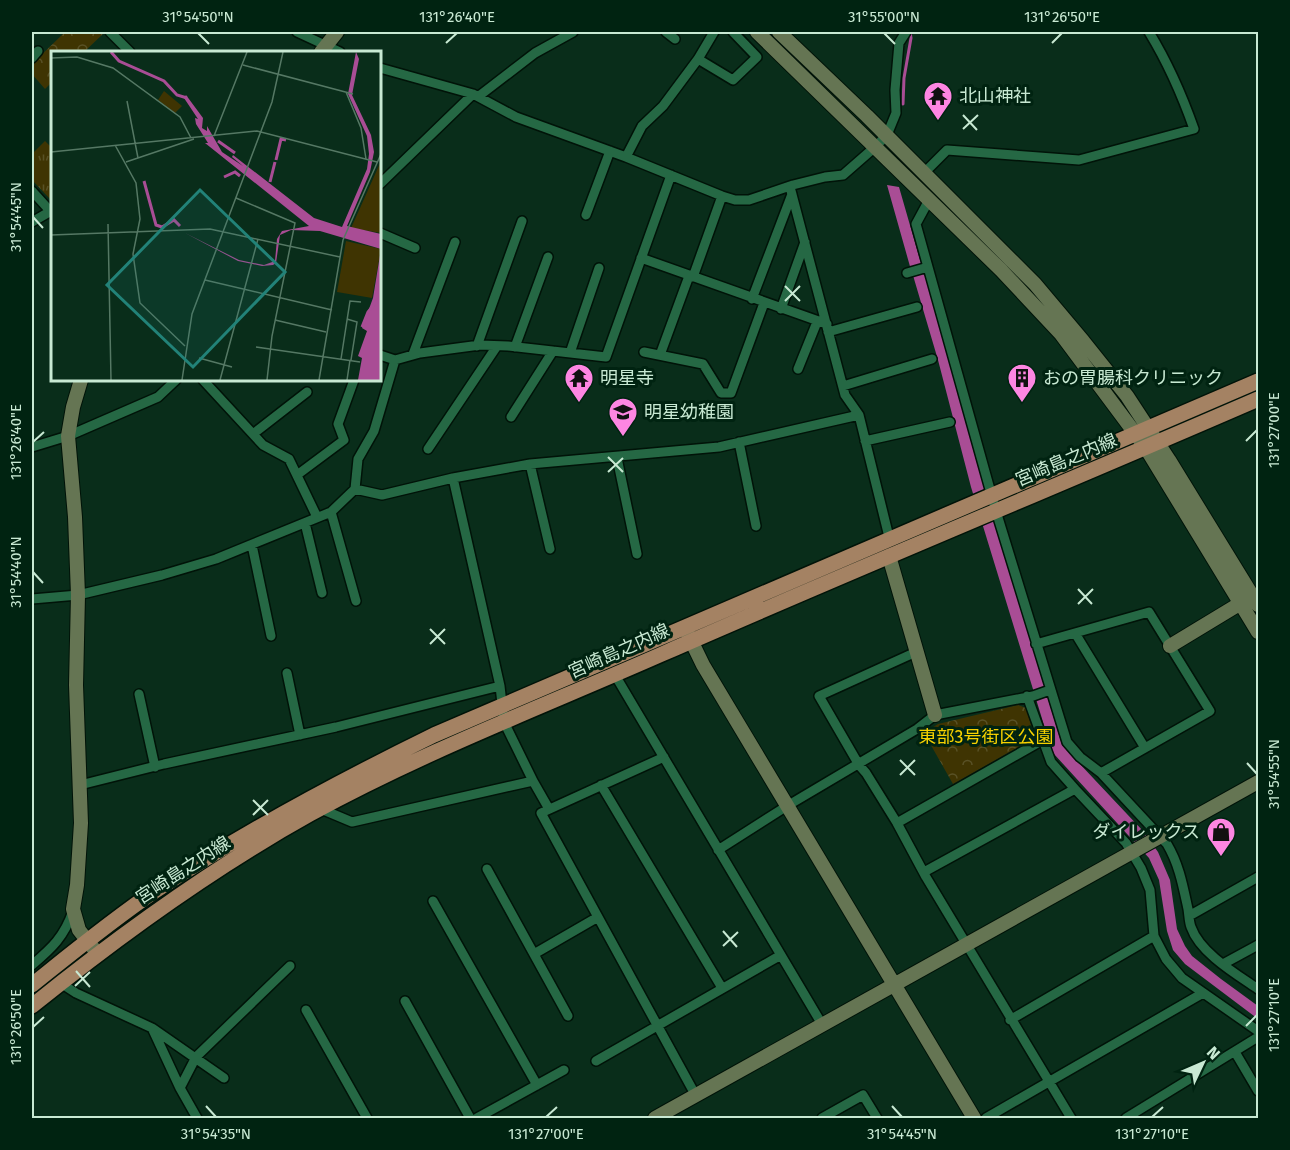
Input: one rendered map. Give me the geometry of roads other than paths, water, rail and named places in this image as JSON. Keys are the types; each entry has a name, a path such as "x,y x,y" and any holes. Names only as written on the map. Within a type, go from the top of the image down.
{"main road":[{"name":"宮崎島之内線","path":"988,507 1142,432 1258,381"},
{"name":"宮崎島之内線","path":"32,1006 60,983 92,947 154,892 266,822 361,771 434,735 504,705 688,634 988,507 1152,445 1258,399"},
{"name":"宮崎島之内線","path":"32,985 50,970 321,809 442,749 615,675 688,634"}],"street":[{"path":"110,32 129,51"},
{"path":"297,32 323,49 337,32"},
{"path":"381,183 476,95 535,53 573,32"},
{"path":"666,32 675,39"},
{"path":"626,157 642,126 663,106 698,59 714,32"},
{"path":"698,59 733,80 757,57 733,32"},
{"path":"757,32 929,200 1061,334 1152,445 1253,599 1258,632"},
{"path":"779,32 887,135 1035,284 1127,396 1142,432"},
{"path":"381,68 476,95 516,117 626,157 722,196 749,201 791,191 825,177 843,175 887,135 896,113 895,90 899,43 906,32"},
{"path":"924,173 947,150 1079,160 1194,129 1180,88 1149,32"},
{"path":"586,215 610,151"},
{"path":"381,355 395,360 413,354 477,346 497,346 606,357 671,175"},
{"path":"32,191 51,211"},
{"path":"791,191 824,326 845,395 859,415 889,549 935,715"},
{"path":"752,299 791,191"},
{"path":"660,355 722,196"},
{"path":"929,200 916,224 988,507 1036,644 1067,742 1080,757 1101,773 1174,856 1190,925 1198,941 1223,964 1258,989"},
{"path":"32,222 51,212"},
{"path":"477,346 522,221"},
{"path":"381,233 415,248"},
{"path":"413,354 455,242"},
{"path":"781,309 805,242"},
{"path":"515,347 548,257"},
{"path":"641,258 824,326 918,306"},
{"path":"907,273 928,267"},
{"path":"570,353 599,268"},
{"path":"645,352 703,364 722,393 731,393 764,303"},
{"path":"798,369 824,326"},
{"path":"428,449 497,346"},
{"path":"511,417 553,351"},
{"path":"843,386 932,359"},
{"path":"32,599 78,595 162,575 216,559 331,512 355,489 358,459 374,431 395,360"},
{"path":"32,965 61,938 67,929 77,885 81,824 76,685 78,595 75,517 68,436 81,381"},
{"path":"32,447 68,436 158,397 175,381"},
{"path":"297,475 344,440 339,424 354,381"},
{"path":"209,382 263,445 289,459 317,517"},
{"path":"253,434 307,392"},
{"path":"355,489 382,495 453,478 530,464 617,458 719,447 859,415"},
{"path":"865,441 950,422"},
{"path":"739,442 756,526"},
{"path":"617,458 637,554"},
{"path":"530,464 550,549"},
{"path":"453,478 504,705 504,722 549,809"},
{"path":"331,512 356,601"},
{"path":"305,523 322,593"},
{"path":"252,545 271,636"},
{"path":"1170,645 1253,599"},
{"path":"1036,644 1149,612 1209,711 1101,773"},
{"path":"1075,633 1145,748"},
{"path":"688,634 703,665 974,1119"},
{"path":"916,652 819,696 859,765 897,823 1010,1020 1015,1024 1071,1119"},
{"path":"287,673 300,735"},
{"path":"615,675 823,1026"},
{"path":"80,785 300,735 500,686"},
{"path":"718,850 917,729 935,715 1050,690"},
{"path":"139,694 155,767"},
{"path":"1030,696 1041,741 1051,762 1135,852 1150,890 1154,936 1166,959 1182,978 1258,1031"},
{"path":"897,823 1041,741"},
{"path":"664,757 541,813 696,1096"},
{"path":"321,809 352,822 533,780"},
{"path":"655,1119 1258,782"},
{"path":"601,785 722,988"},
{"path":"924,872 1075,789"},
{"path":"487,869 568,1016"},
{"path":"1189,916 1258,877"},
{"path":"433,901 537,1085"},
{"path":"73,909 79,930 92,947"},
{"path":"534,954 598,917"},
{"path":"1010,1020 1154,936"},
{"path":"1223,964 1258,945"},
{"path":"596,1061 781,955"},
{"path":"180,1088 196,1057 290,966"},
{"path":"50,970 60,983 75,993 152,1028 224,1078"},
{"path":"986,1119 1203,993"},
{"path":"405,1001 470,1119"},
{"path":"306,1010 367,1119"},
{"path":"152,1028 197,1119"},
{"path":"1125,1119 1258,1037"},
{"path":"1235,1052 1258,1091"},
{"path":"477,1119 564,1070"},
{"path":"822,1119 863,1095 877,1119"}],"waterway":[{"path":"903,104 910,32"}],"place":[{"name":"北山神社","path":"938,122"},
{"name":"明星寺","path":"579,404"},
{"name":"おの胃腸科クリニック","path":"1022,404"},
{"name":"明星幼稚園","path":"623,438"},
{"name":"ダイレックス","path":"1221,858"}],"park label":[{"name":"東部3号街区公園","path":"986,737"}]}
